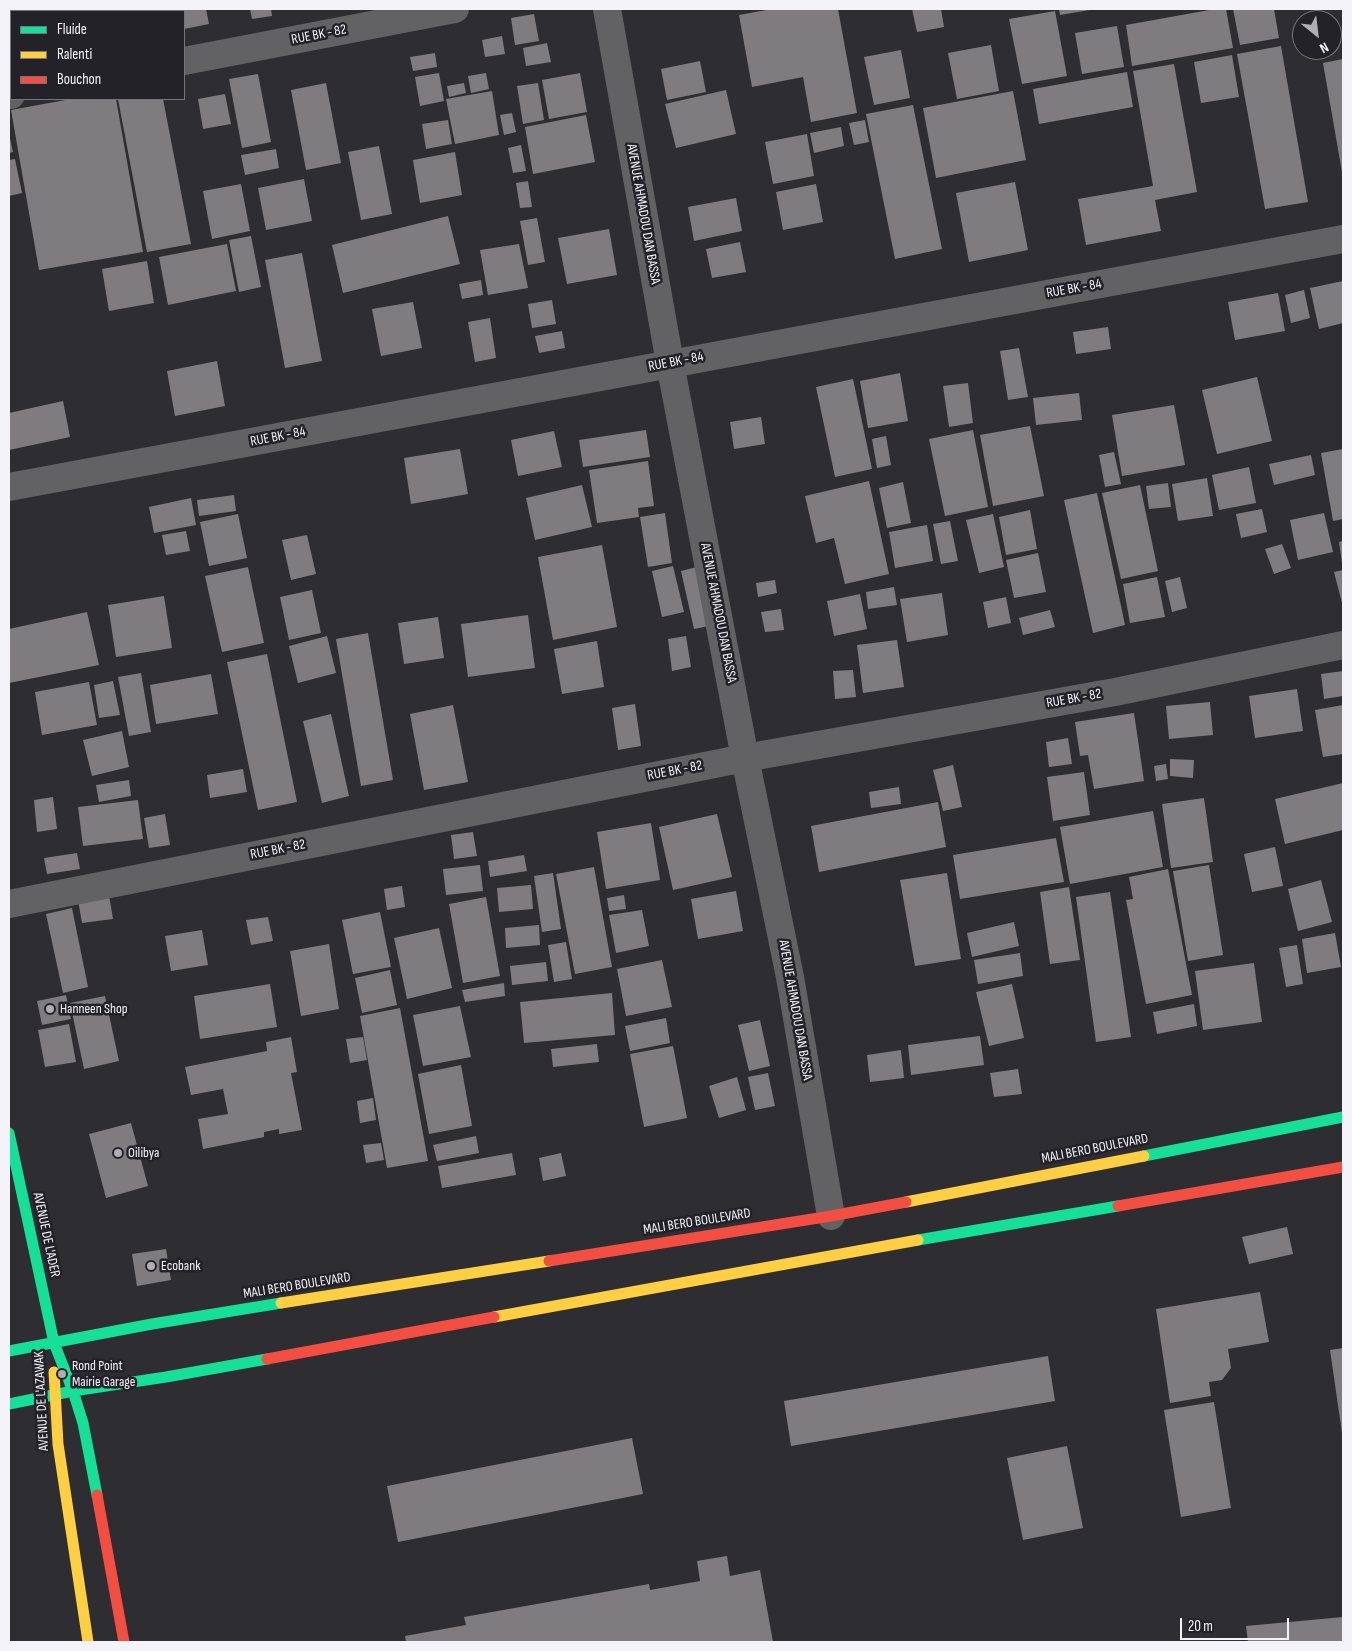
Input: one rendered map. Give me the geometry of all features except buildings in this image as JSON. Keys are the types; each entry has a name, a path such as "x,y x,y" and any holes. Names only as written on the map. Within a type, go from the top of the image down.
{"main road":[{"name":"MALI BERO BOULEVARD","path":"9,1351 161,1322 830,1216 1343,1117"},
{"name":"AVENUE DE L'ADER","path":"9,1133 54,1343"},
{"path":"9,1404 73,1390 166,1377 848,1252 1343,1167"},
{"name":"AVENUE DE L'AZAWAK","path":"54,1343 73,1390 83,1423 124,1642"},
{"name":"AVENUE DE L'AZAWAK","path":"54,1343 54,1395 58,1444 88,1642"}],"street":[{"name":"RUE BK - 82","path":"185,61 455,9"},
{"name":"AVENUE AHMADOU DAN BASSA","path":"606,9 670,363 745,758 790,977 830,1216"},
{"name":"RUE BK - 84","path":"9,487 1343,239"},
{"name":"RUE BK - 82","path":"9,904 745,758 1115,692 1343,645"}],"traffic: fast":[{"path":"1144,1156 1343,1117"},
{"path":"9,1133 54,1343 73,1391 83,1423 97,1495"},
{"path":"918,1240 1118,1206"},
{"path":"9,1351 152,1324 281,1303"},
{"path":"9,1404 73,1391 267,1359"}],"traffic: slow":[{"path":"906,1202 1144,1156"},
{"path":"494,1317 918,1240"},
{"path":"281,1303 549,1261"},
{"path":"54,1372 58,1444 88,1642"}],"traffic: jam":[{"path":"1118,1206 1343,1167"},
{"path":"549,1261 831,1216 906,1202"},
{"path":"267,1359 494,1317"},
{"path":"97,1495 124,1642"}],"place":[{"name":"Hanneen Shop","path":"50,1009"},
{"name":"Oilibya","path":"118,1153"},
{"name":"Ecobank","path":"151,1266"},
{"name":"Rond Point Mairie Garage","path":"62,1374"}]}
